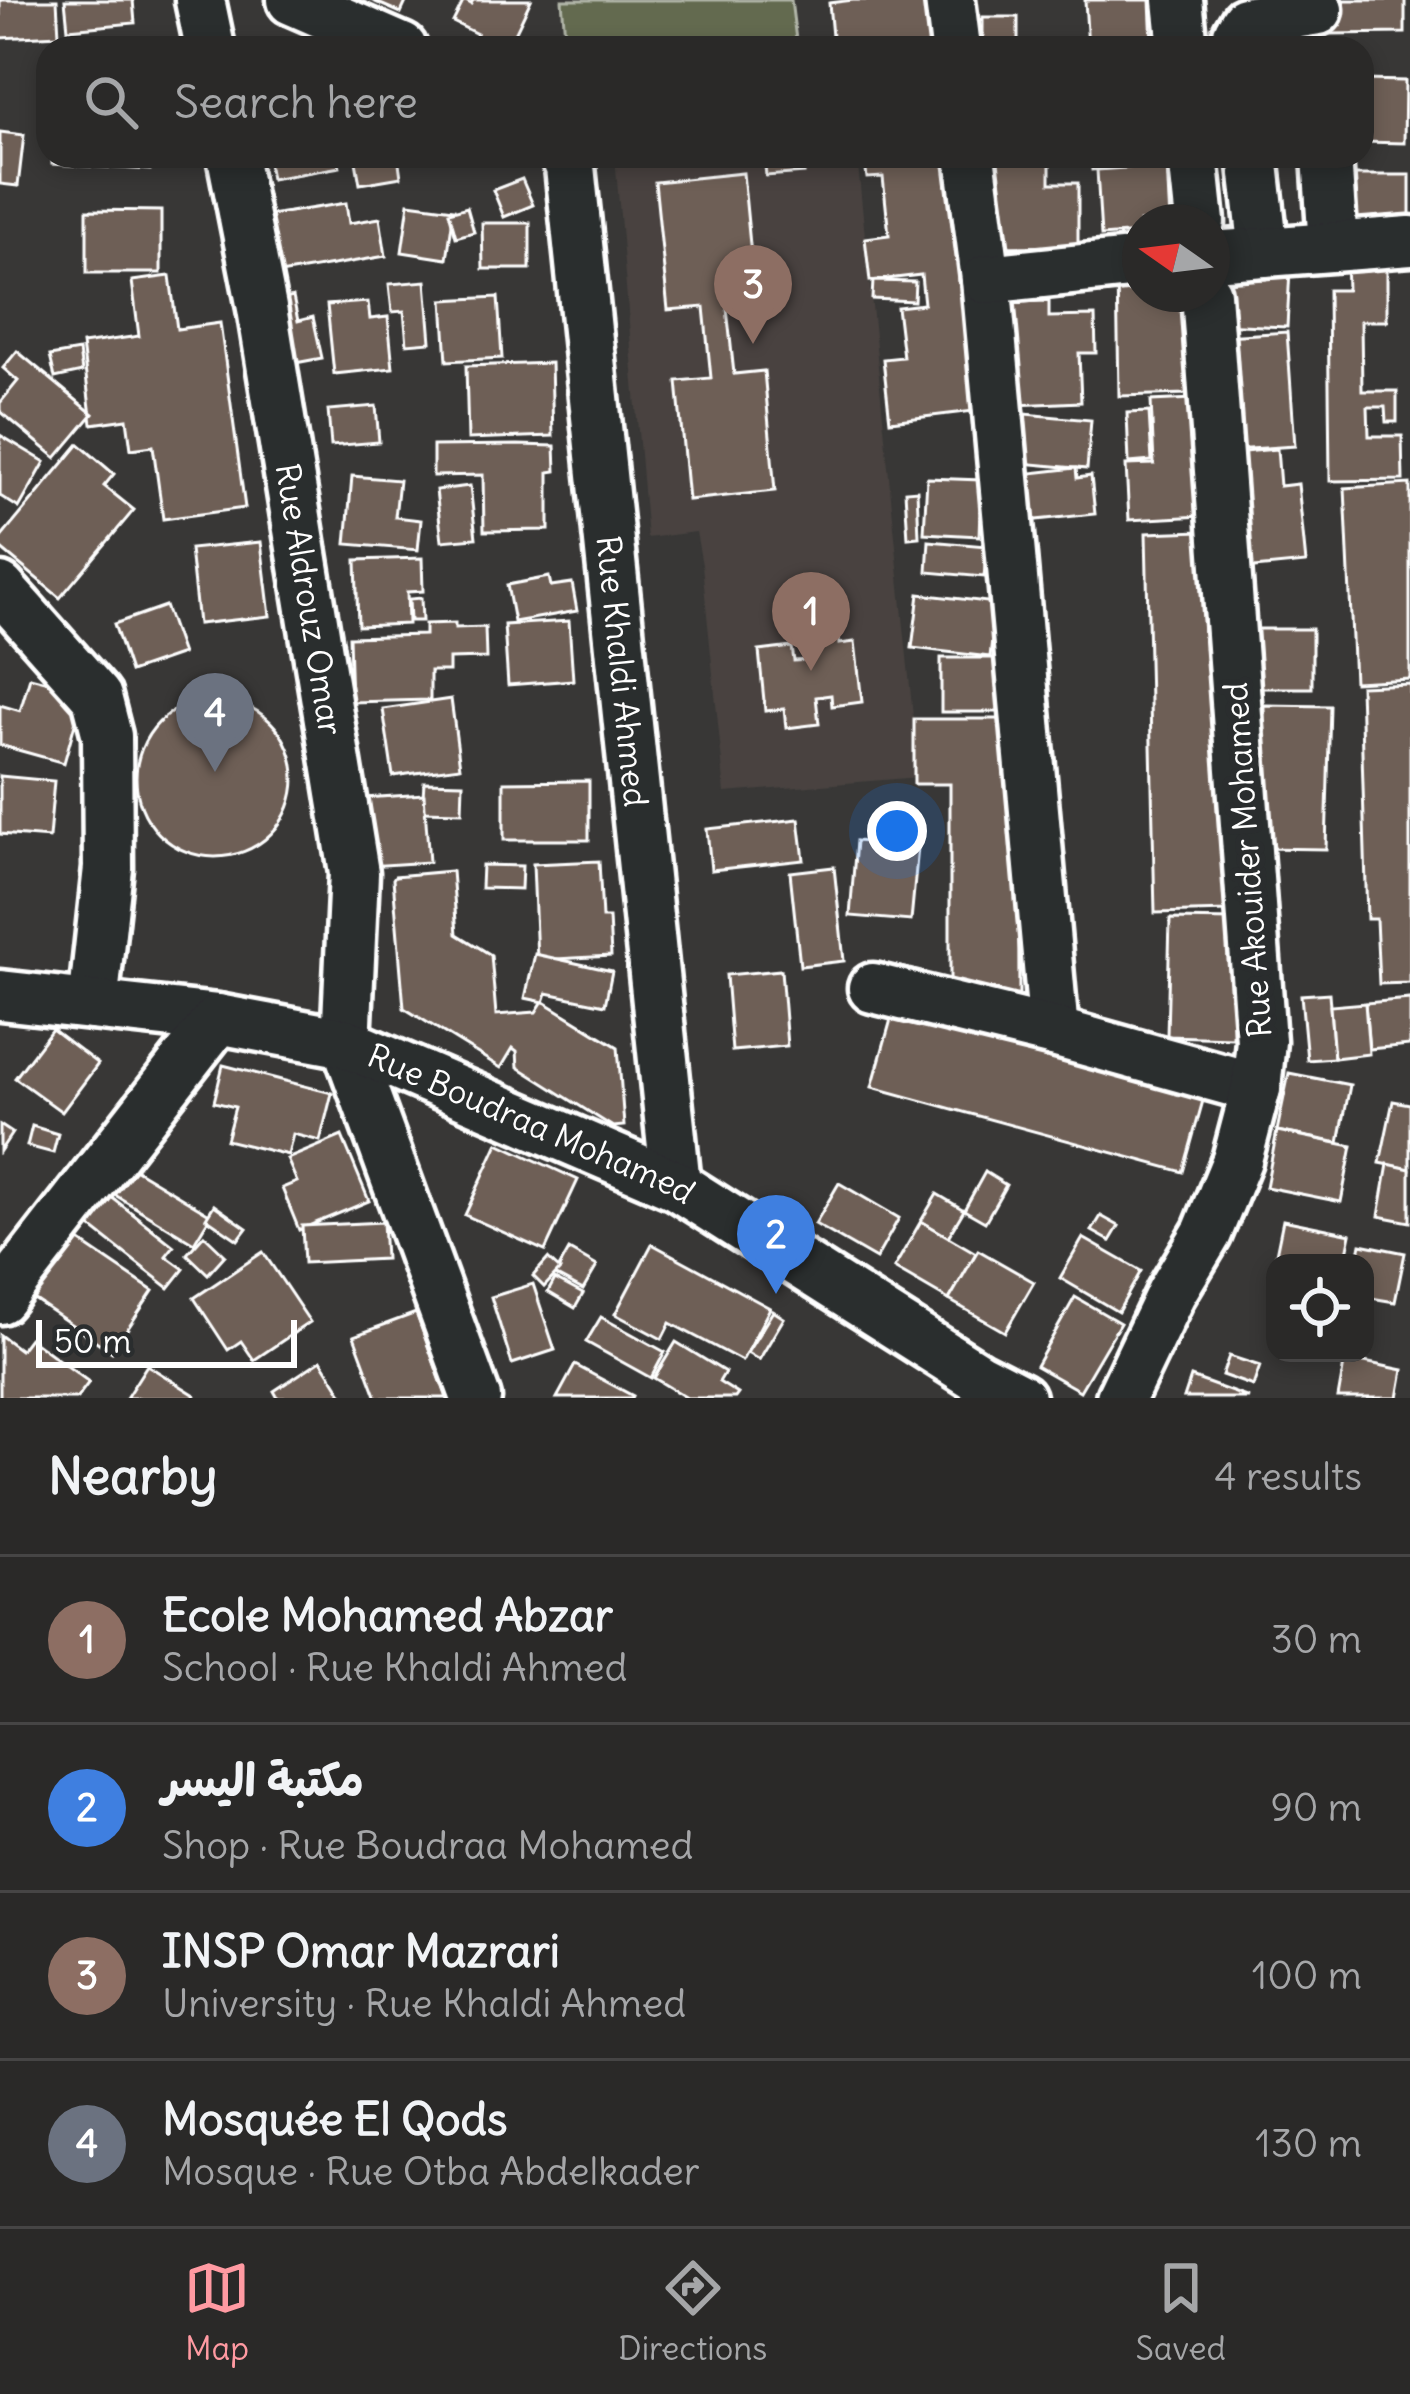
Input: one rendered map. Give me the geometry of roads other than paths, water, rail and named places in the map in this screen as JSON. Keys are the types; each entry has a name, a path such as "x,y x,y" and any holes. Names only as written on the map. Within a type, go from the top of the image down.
{"street":[{"path":"200,0 208,36"},
{"path":"292,0 374,36"},
{"path":"950,0 954,36"},
{"path":"1178,0 1182,36"},
{"path":"1238,36 1245,22 1318,19"},
{"name":"Rue Aldrouz Omar","path":"234,168 262,308 354,873 346,1043"},
{"name":"Rue Khaldi Ahmed","path":"570,168 676,1186"},
{"path":"972,168 986,279 1054,1032"},
{"path":"1194,168 1197,204"},
{"path":"1254,168 1264,252"},
{"path":"1328,168 1333,246"},
{"path":"1230,255 1409,241 1410,257"},
{"path":"986,279 1122,265"},
{"name":"Rue Akouider Mohamed","path":"1121,1398 1171,1293 1207,1233 1237,1160 1256,1088 1261,1041 1207,312"},
{"path":"0,588 97,697 107,736 108,868 93,1005"},
{"path":"872,988 1256,1088"},
{"name":"Rue Boudraa Mohamed","path":"0,995 218,1019 346,1043 676,1186 987,1391"},
{"path":"0,1299 218,1019"},
{"path":"346,1043 476,1398"}],"place":[{"name":"INSP Omar Mazrari","path":"753,344"},
{"name":"Ecole Mohamed Abzar","path":"811,671"},
{"name":"Mosquée El Qods","path":"215,772"},
{"name":"مكتبة اليسر","path":"776,1294"}]}
